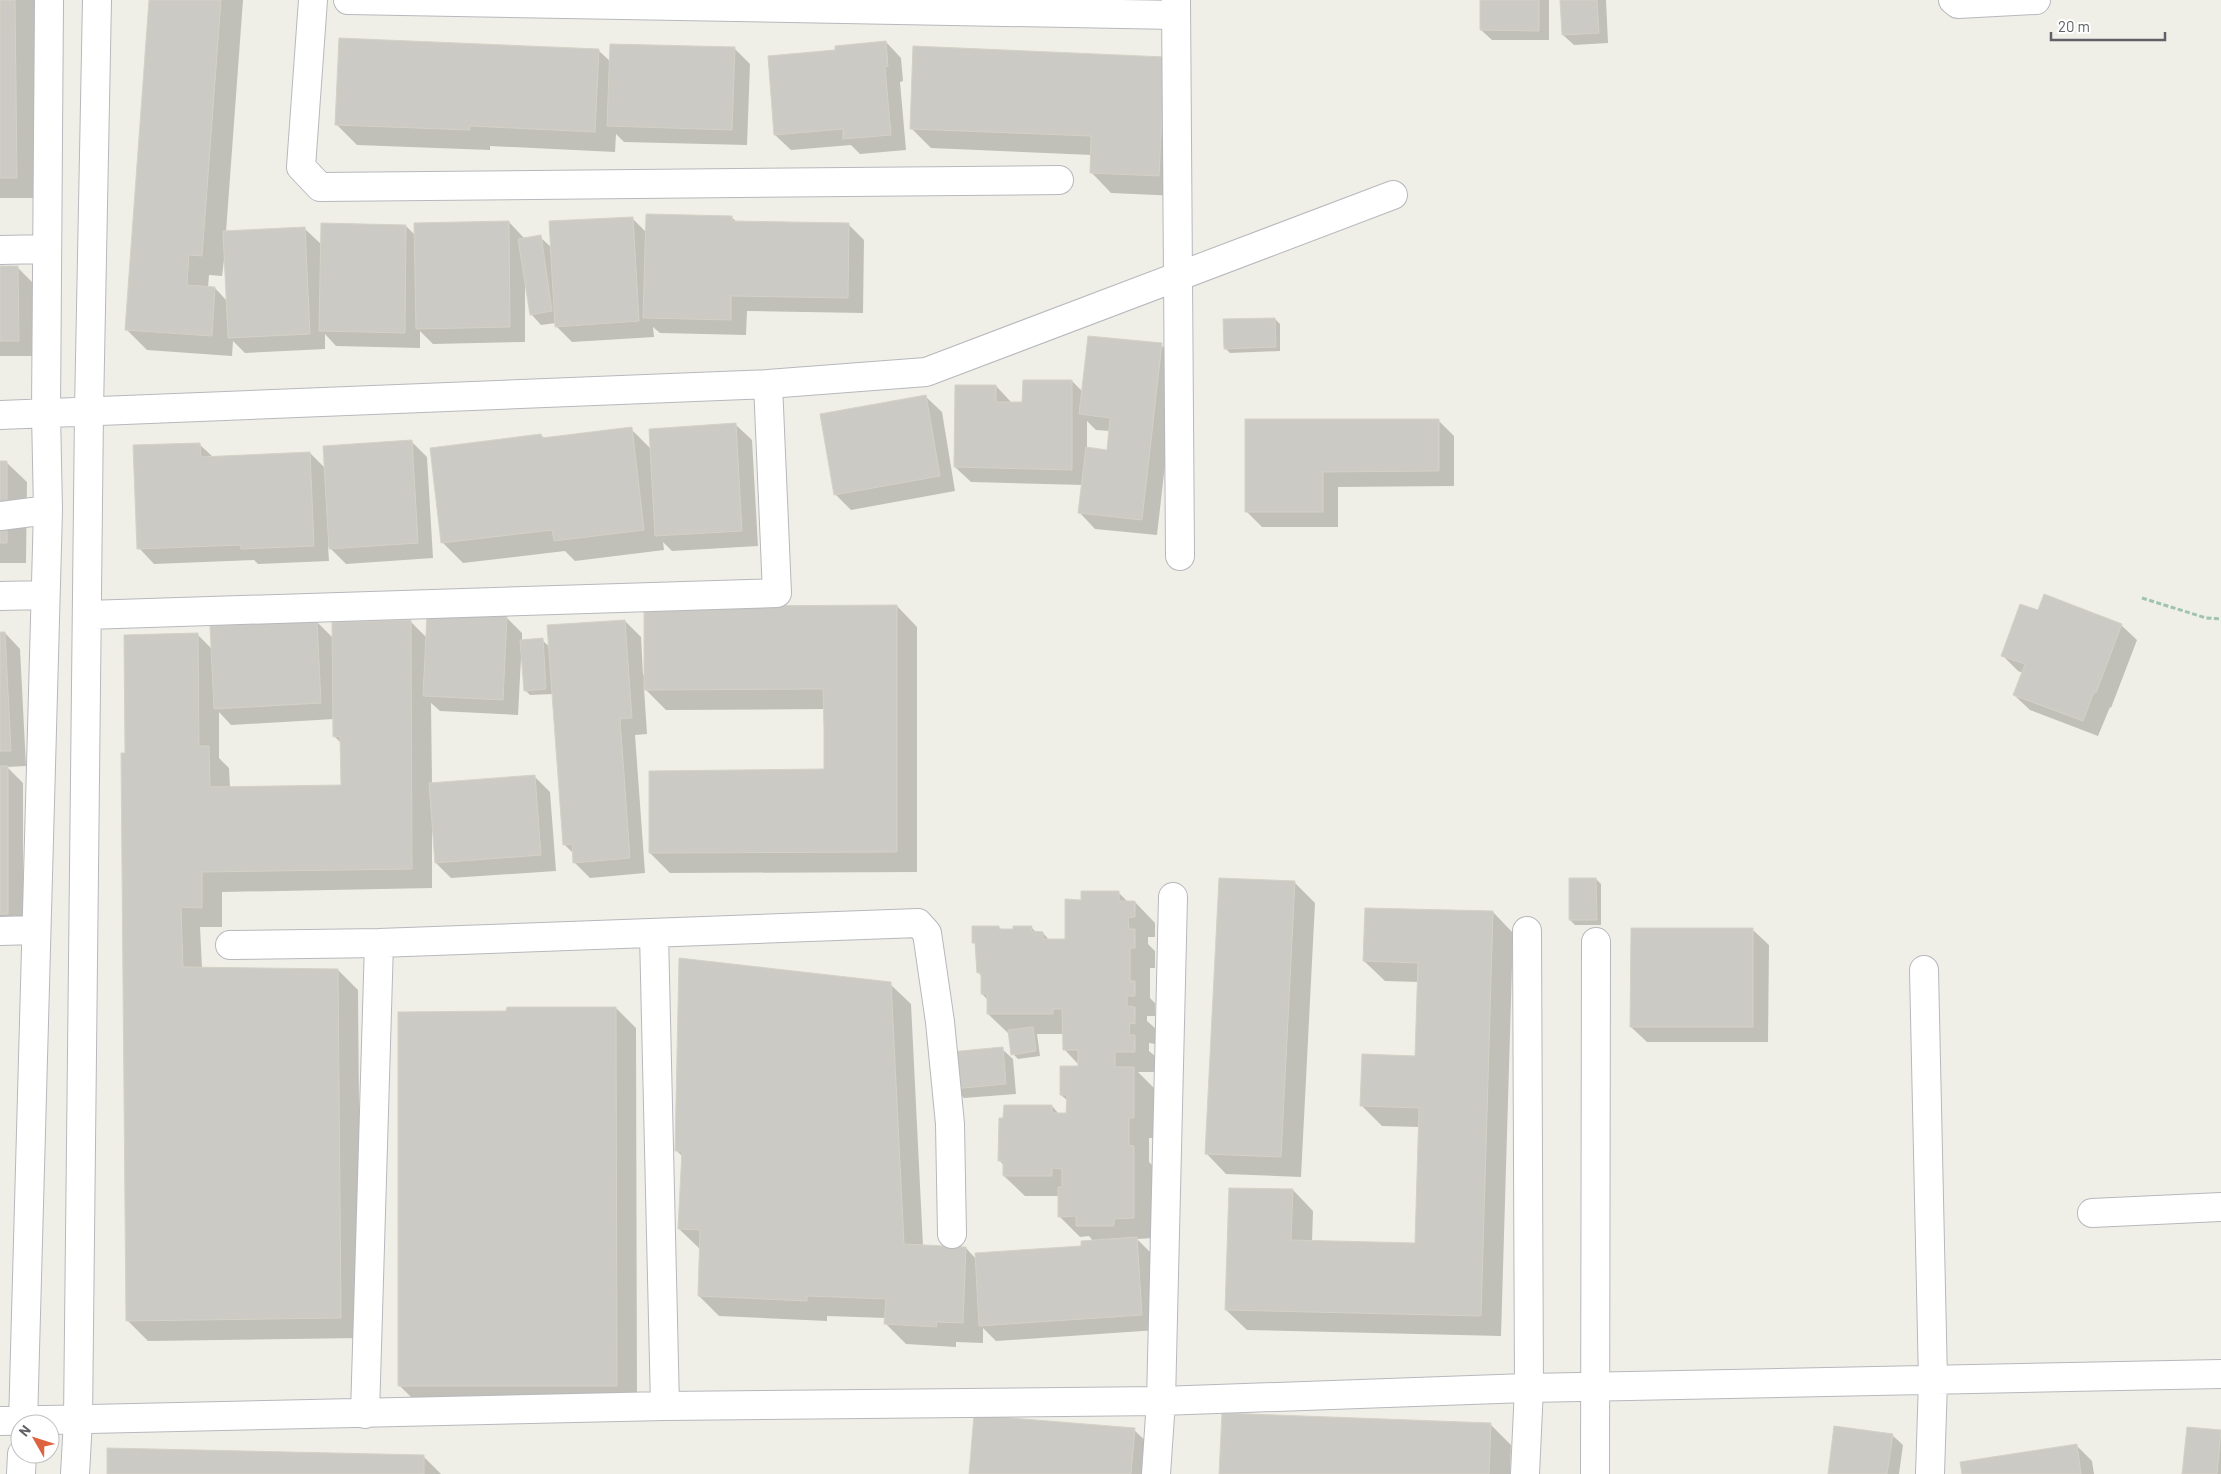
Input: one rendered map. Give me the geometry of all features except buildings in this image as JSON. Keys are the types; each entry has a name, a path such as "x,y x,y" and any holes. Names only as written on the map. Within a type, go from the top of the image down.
{"street":[{"path":"16,1414 36,930 44,595 48,510 46,249 49,0"},
{"path":"75,1474 78,1420 89,412 96,0"},
{"path":"313,0 301,167 320,187 1059,180"},
{"path":"348,0 1176,7 1180,556"},
{"path":"1953,0 1958,4 2036,0"},
{"path":"0,415 768,384 926,372 1393,195"},
{"path":"0,250 46,249"},
{"path":"87,616 777,593 768,384"},
{"path":"0,516 48,510"},
{"path":"0,596 44,595"},
{"path":"1156,1474 1161,1401 1173,897"},
{"path":"230,945 379,943 918,923 924,927 927,933 940,1022 950,1124 952,1234"},
{"path":"0,931 36,930"},
{"path":"1525,1474 1529,1388 1527,931"},
{"path":"654,934 665,1406"},
{"path":"1594,1474 1596,1387 1596,942"},
{"path":"365,1414 379,943"},
{"path":"1924,970 1933,1381 1930,1474"},
{"path":"2092,1213 2221,1207"},
{"path":"60,1421 665,1406 1161,1401 1529,1388 2221,1374"}],"path":[{"path":"2142,598 2206,618 2221,619"}]}
